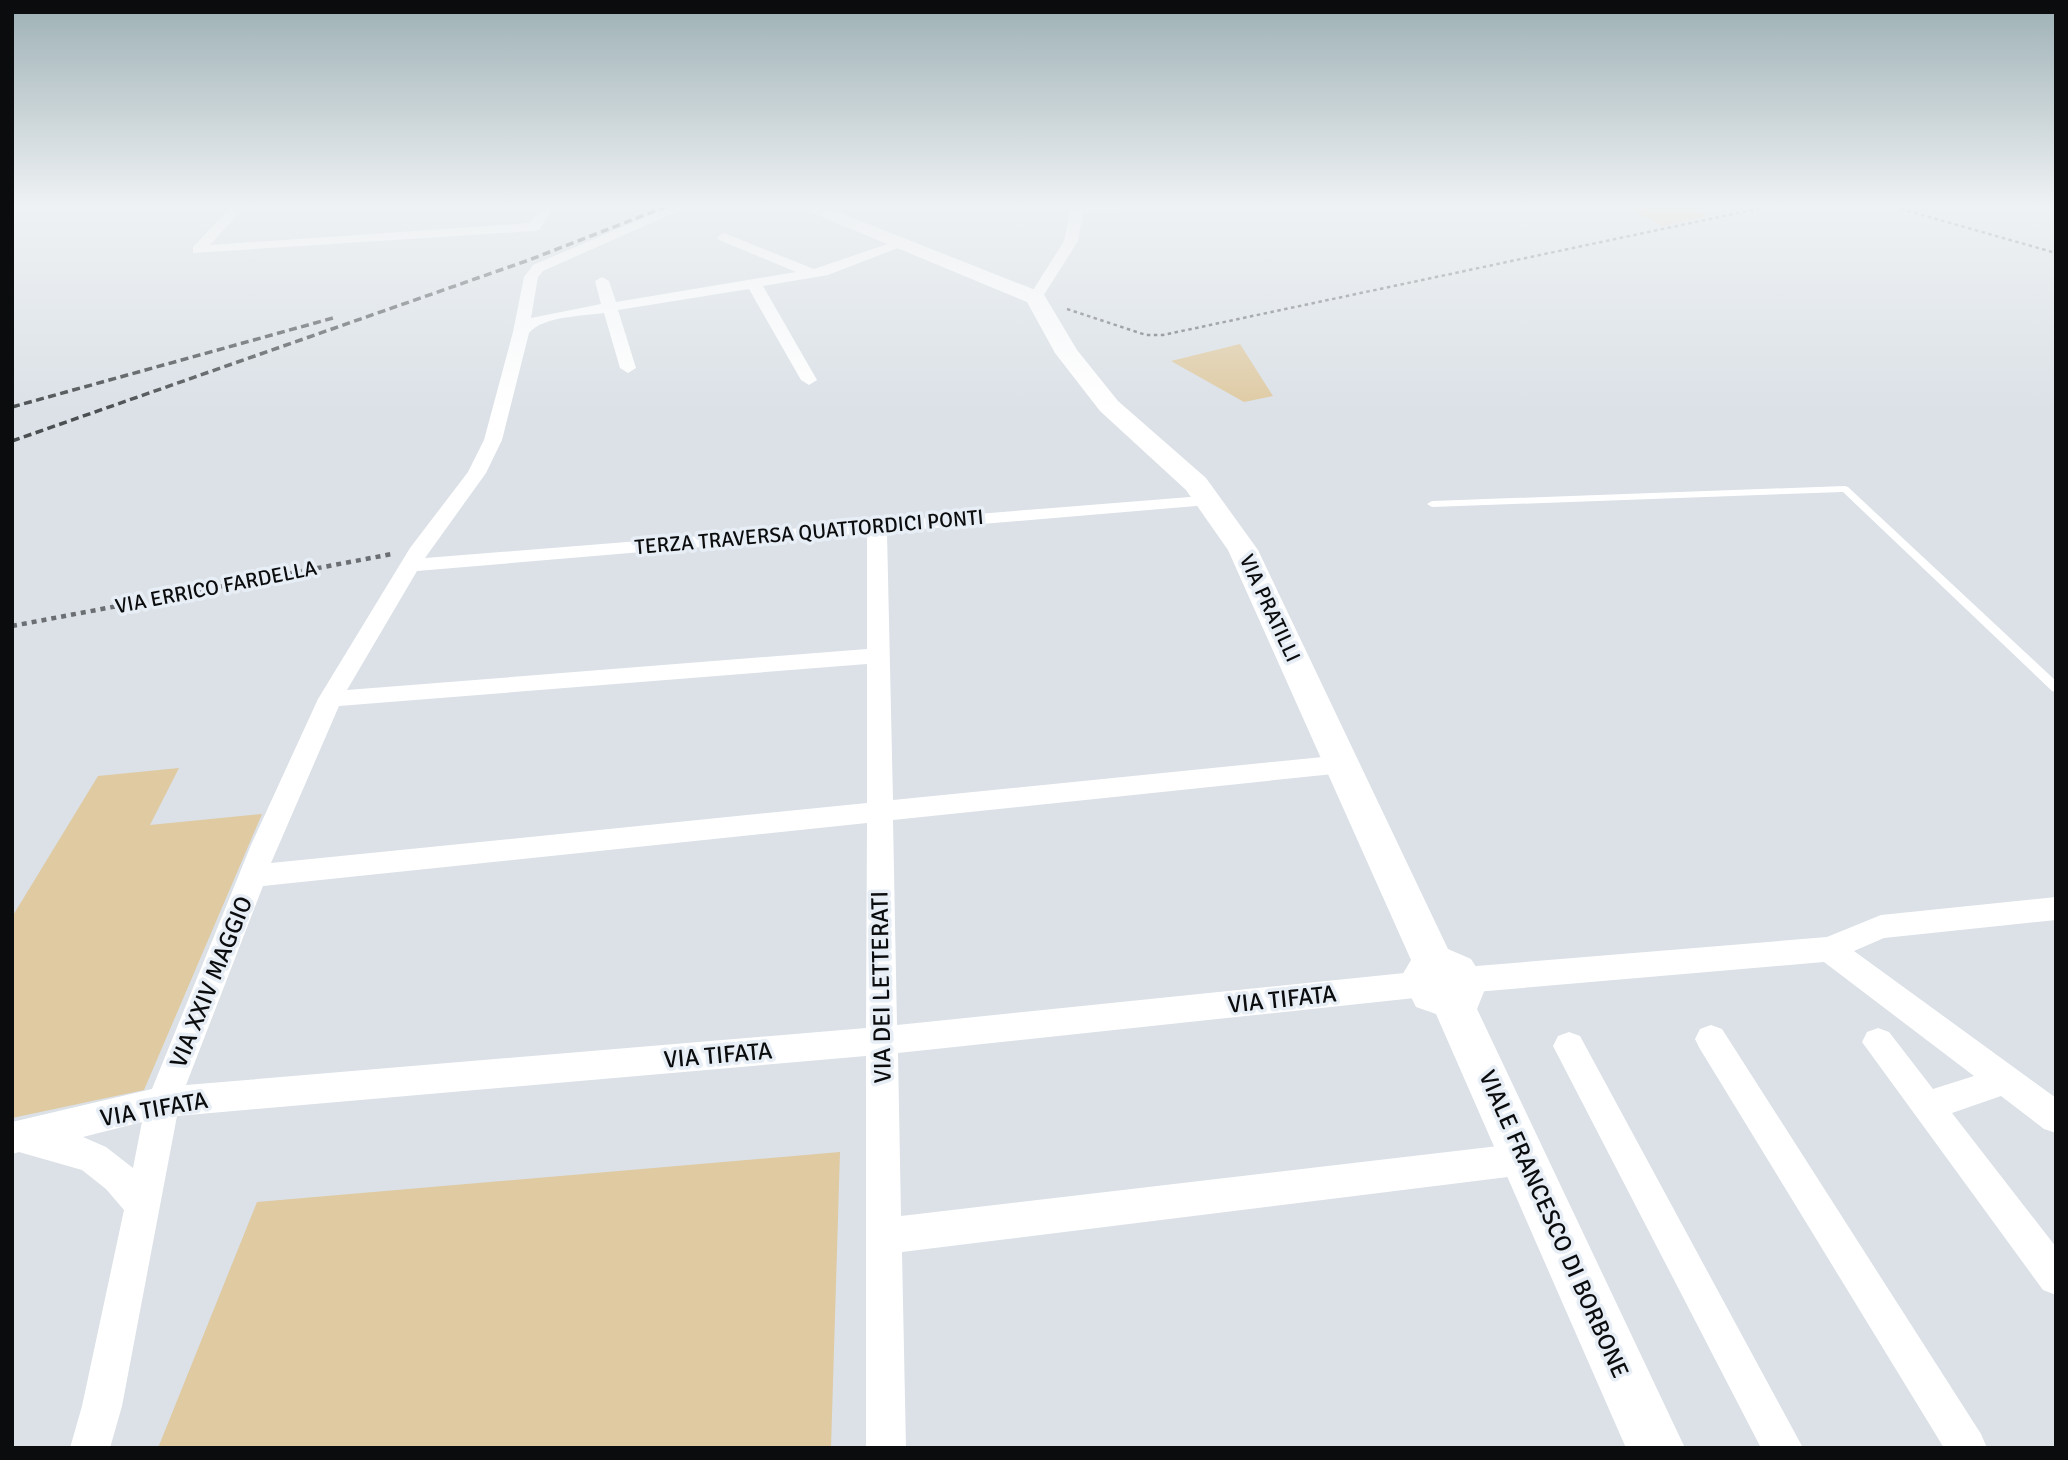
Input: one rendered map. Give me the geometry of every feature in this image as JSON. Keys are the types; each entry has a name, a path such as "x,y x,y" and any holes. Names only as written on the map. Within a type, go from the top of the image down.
{"street":[{"path":"521,332 532,275"},
{"path":"762,283 771,275"},
{"path":"521,332 527,325 545,318 807,275"},
{"path":"981,275 1035,298 1049,275"},
{"path":"602,281 628,368"},
{"path":"762,283 809,380"},
{"name":"VIA PRATILLI","path":"1035,298 1067,353 1109,406 1196,484 1243,550 1444,983"},
{"name":"VIA XXIV MAGGIO","path":"90,1448 143,1207 163,1102 253,876 330,699 415,557 477,473 493,440 521,332"},
{"name":"TERZA TRAVERSA QUATTORDICI PONTI","path":"415,557 877,527 1208,499"},
{"name":"VIA DEI LETTERATI","path":"877,527 886,1448"},
{"path":"330,699 878,656"},
{"path":"253,876 1343,764"},
{"name":"VIA TIFATA","path":"13,1138 163,1102 882,1041 1444,983 1829,949 1881,927 2056,908"},
{"path":"1829,949 2056,1118"},
{"name":"VIALE FRANCESCO DI BORBONE","path":"1444,983 1656,1448"},
{"path":"1711,1039 1967,1448"},
{"path":"1878,1042 2056,1277"},
{"path":"1569,1046 1783,1448"},
{"path":"1927,1107 2005,1080"},
{"name":"VIA TIFATA","path":"13,1138 70,1146 100,1159 122,1179 143,1207"},
{"path":"884,1236 1524,1158"}],"lane":[{"path":"1432,504 1845,489 2056,688"}],"path":[{"path":"1035,298 1146,335 1163,335 1445,275"},
{"name":"VIA ERRICO FARDELLA","path":"12,626 415,557"}],"shaded area":[{"path":"1240,344 1273,396 1244,402 1171,361"},
{"path":"179,768 150,825 262,814 144,1090 12,1118 12,917 98,776"},
{"path":"840,1152 831,1448 158,1448 257,1202"}],"railway":[{"path":"12,441 486,275"},
{"path":"12,407 333,318"}]}
